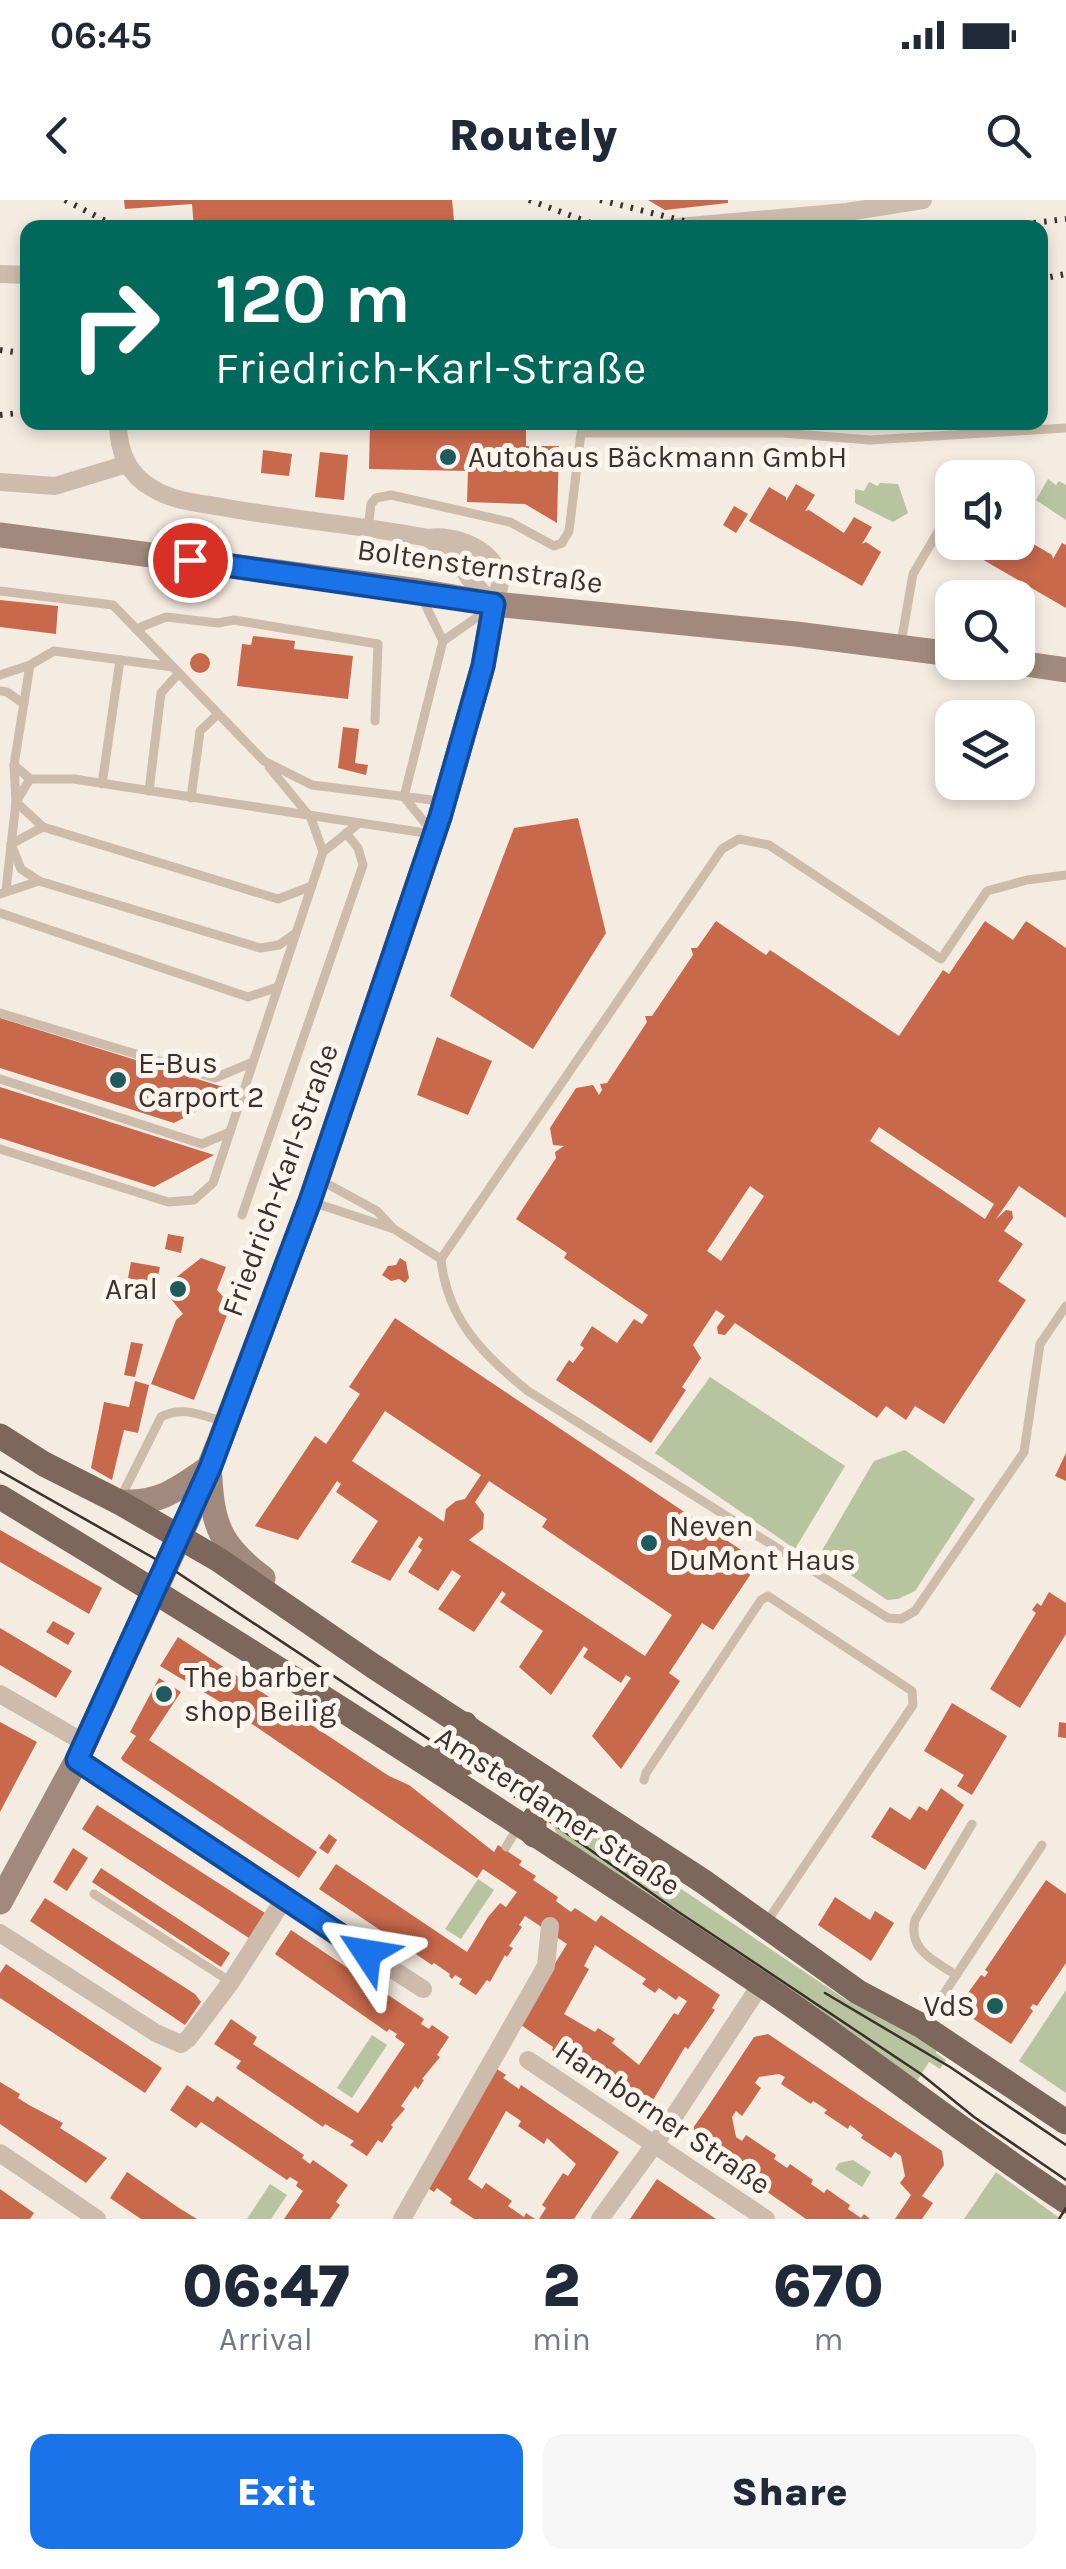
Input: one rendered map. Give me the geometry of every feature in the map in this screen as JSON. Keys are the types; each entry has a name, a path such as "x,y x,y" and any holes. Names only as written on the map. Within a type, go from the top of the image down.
{"main road":[{"name":"Boltensternstraße","path":"0,536 494,604 935,652"},
{"name":"Friedrich-Karl-Straße","path":"0,1901 81,1752 210,1468 314,1190 434,834 483,666 494,604"},
{"path":"1035,665 1066,670"},
{"name":"Amsterdamer Straße","path":"0,1436 44,1464 180,1536 595,1810 858,1992 922,2026 1066,2122"},
{"path":"118,1502 140,1504 168,1496 210,1468 215,1522 230,1550 291,1598 300,1616"},
{"name":"Amsterdamer Straße","path":"0,1498 154,1590 409,1752 520,1835 761,1984 1066,2200"},
{"path":"409,1752 425,1752 453,1767 465,1763 474,1744 465,1724"},
{"path":"520,1835 549,1800 578,1813 595,1810"}],"street":[{"path":"735,220 923,200"},
{"path":"119,430 127,464 149,487 168,496 292,520 464,541 491,561 500,580 494,604"},
{"path":"0,482 55,486 127,464"},
{"path":"428,538 456,556 469,578 494,604"},
{"path":"0,1694 284,1899 423,1989"},
{"path":"0,1933 156,2032 182,2044 231,1982 284,1899"},
{"path":"402,2219 546,1966 550,1926"},
{"path":"600,2219 665,2130 761,1984"},
{"name":"Hamborner Straße","path":"528,2060 766,2219"},
{"path":"0,2153 97,2219"}],"lane":[{"path":"368,529 371,504 376,498 392,496 510,522 554,546 568,532 581,433 764,432 870,440 1033,430"},
{"path":"900,648 913,574 935,537"},
{"path":"0,590 113,605 264,761 311,818 323,852"},
{"path":"404,797 443,641 419,591"},
{"path":"443,641 494,604"},
{"path":"136,629 166,617 218,624 234,620 378,644 374,721"},
{"path":"0,675 30,665 54,651 176,670"},
{"path":"102,784 120,660"},
{"path":"30,665 14,766 16,802 3,892 40,880"},
{"path":"148,792 160,693 176,670"},
{"path":"0,691 24,704"},
{"path":"191,798 200,731 218,714"},
{"path":"264,761 312,786 444,802"},
{"path":"14,766 30,779 74,779 434,834"},
{"path":"16,802 30,779"},
{"path":"404,797 434,834"},
{"path":"16,802 43,826 278,899 312,886"},
{"path":"0,1149 168,1202 194,1200 213,1182 323,852 358,824"},
{"path":"12,844 43,826"},
{"path":"242,1215 364,865 358,848 346,833"},
{"path":"1066,875 1027,880 987,892 940,959 769,845 740,839 722,849 441,1258 444,1284 456,1314 476,1346 528,1391 796,1562 888,1618 901,1619 915,1610 1024,1452 1040,1344 1066,1306"},
{"path":"12,844 21,869 40,880 260,948 279,945 296,933"},
{"path":"0,913 248,997 278,987"},
{"path":"0,1013 215,1078 253,1062"},
{"path":"0,1079 202,1144 230,1132"},
{"path":"314,1190 377,1211 394,1229"},
{"path":"314,1190 394,1229 441,1258"},
{"path":"118,1502 161,1417 186,1410 227,1422"},
{"path":"644,1780 760,1600 768,1596 912,1691 913,1705 764,1925"},
{"path":"956,1975 922,1952 912,1933 915,1920 972,1824"},
{"path":"922,2026 1042,1846"},
{"path":"94,1894 231,1982"}],"green space":[{"path":"1048,479 1056,485 1059,481 1066,485 1066,520 1036,500"},
{"path":"869,482 877,486 898,484 908,513 893,522 855,503 855,489 864,491"},
{"path":"710,1377 845,1466 795,1549 655,1453"},
{"path":"905,1450 975,1499 915,1591 887,1600 820,1554 874,1461"},
{"path":"565,1811 848,2001 937,2047 936,2053 946,2060 940,2069 929,2062 914,2086 557,1835 549,1814"},
{"path":"478,1879 494,1890 461,1939 445,1929"},
{"path":"1066,1990 1066,2093 1019,2061"},
{"path":"372,2035 387,2045 352,2098 337,2088"},
{"path":"853,2160 871,2172 862,2187 835,2169 839,2163"},
{"path":"996,2172 1061,2219 964,2219"},
{"path":"270,2184 287,2195 271,2219 247,2219"}],"building":[{"path":"124,200 452,200 454,220 193,220 192,204 125,209"},
{"path":"648,200 728,200 728,203 665,210"},
{"name":"Autohaus Bäckmann GmbH","path":"370,430 526,430 526,446 559,446 557,523 525,504 467,502 468,471 369,469"},
{"path":"263,450 292,454 289,476 261,473"},
{"path":"320,452 348,455 344,500 315,497"},
{"path":"796,484 815,495 805,511 844,533 854,517 872,527 862,544 866,542 881,552 862,586 749,521 769,487 786,497 786,501"},
{"path":"734,506 748,514 736,533 723,525"},
{"path":"1062,543 1066,545 1066,608 1035,590 1035,580 1018,580 983,560 1035,560 1035,545 1053,559"},
{"path":"0,600 58,606 56,634 0,627"},
{"path":"253,636 295,641 294,649 353,656 348,699 237,686 242,644 251,645"},
{"path":"200,653 210,663 200,673 190,663"},
{"path":"343,727 359,729 355,763 368,765 366,775 338,768"},
{"path":"578,818 606,933 533,1049 450,996 514,828"},
{"path":"716,921 766,955 770,950 899,1036 943,970 949,974 985,921 1013,940 1026,921 1066,948 1066,1218 1019,1186 996,1219 1006,1210 1012,1211 1013,1218 1004,1231 1023,1244 998,1281 1026,1300 944,1424 915,1406 906,1420 886,1406 877,1418 735,1323 725,1335 718,1334 717,1327 725,1316 716,1310 693,1345 701,1358 682,1387 686,1390 651,1443 556,1380 569,1360 573,1363 584,1348 580,1345 592,1326 617,1343 634,1319 642,1324 648,1315 564,1258 567,1253 516,1219 556,1158 555,1152 564,1146 553,1145 550,1128 576,1088 593,1085 599,1095 600,1084 607,1083 647,1022 645,1016 652,1016 693,955 691,948 697,948","holes":["879,1127 994,1204 985,1219 870,1141","750,1186 764,1196 721,1261 707,1251"]},
{"name":"E-Bus Carport 2","path":"0,1018 236,1091 174,1123 0,1068"},
{"path":"437,1037 492,1061 468,1115 417,1095"},
{"path":"0,1087 214,1155 154,1187 0,1138"},
{"path":"168,1234 184,1237 181,1253 165,1249"},
{"path":"201,1258 226,1267 217,1290 231,1305 194,1400 151,1384 176,1320 183,1314 167,1294 169,1283"},
{"path":"400,1258 406,1262 409,1278 405,1283 382,1275"},
{"path":"131,1262 160,1267 156,1284 128,1278"},
{"name":"Neven DuMont Haus","path":"395,1318 759,1562 713,1630 702,1623 669,1673 680,1681 621,1769 592,1736 631,1678 626,1675 621,1683 583,1657 588,1649 584,1646 551,1695 519,1667 543,1631 500,1602 506,1594 502,1591 474,1632 438,1609 461,1576 452,1570 438,1591 408,1572 422,1550 418,1547 423,1539 419,1536 390,1581 351,1562 378,1521 336,1492 341,1484 337,1481 298,1540 255,1526 315,1436 326,1444 360,1394 349,1387","holes":["385,1411 481,1475 465,1499 446,1509 444,1522 352,1461","489,1481 547,1519 542,1527 672,1615 645,1656 469,1540 483,1529 484,1514 475,1502"]},
{"path":"131,1342 143,1344 135,1377 124,1375"},
{"path":"135,1381 149,1385 138,1433 124,1430 112,1480 91,1468 104,1402 129,1407"},
{"path":"1066,1453 1066,1481 1055,1476"},
{"path":"0,1530 102,1588 89,1614 0,1562"},
{"path":"1049,1592 1066,1603 1066,1634 1020,1708 990,1689 1036,1613 1032,1610 1037,1603 1041,1606"},
{"path":"53,1621 75,1633 68,1645 46,1632"},
{"path":"0,1628 72,1671 56,1698 0,1665"},
{"path":"178,1637 389,1776 409,1785 494,1852 498,1845 522,1861 519,1865 536,1876 533,1880 558,1897 556,1901 571,1912 575,1908 596,1922 601,1915 720,1995 712,2008 715,2010 688,2049 685,2047 647,2110 552,2050 518,2023 567,1944 525,1916 509,1946 513,1948 476,1995 459,1984 462,1979 455,1975 452,1979 434,1963 319,1889 336,1864 467,1952 488,1917 500,1903 506,1907 517,1892 483,1869 477,1878 217,1700 160,1666","holes":["595,1945 646,1979 642,1984 655,1993 659,1988 676,2000 679,1996 687,2001 678,2015 674,2013 639,2065 612,2043 615,2039 564,2014 589,1969 584,1966"]},
{"path":"159,1678 181,1692 149,1740 317,1852 299,1878 123,1761 121,1758 136,1736 130,1732"},
{"path":"952,1703 1007,1736 972,1795 957,1786 964,1775 924,1751"},
{"path":"0,1722 37,1742 0,1812"},
{"path":"1059,1722 1066,1723 1066,1738 1058,1737"},
{"path":"941,1788 964,1805 925,1870 871,1837 890,1807 910,1820 919,1806 927,1811"},
{"path":"97,1805 265,1913 249,1938 82,1829"},
{"path":"329,1834 337,1840 328,1854 319,1848"},
{"path":"73,1848 88,1858 67,1891 53,1882"},
{"path":"101,1868 230,1953 221,1967 92,1882"},
{"path":"1046,1880 1066,1894 1066,1963 1037,2006 1033,2004 1030,2008 1033,2011 1011,2044 957,2008 981,1975 985,1977 985,1970"},
{"path":"835,1897 870,1920 875,1911 894,1923 871,1961 818,1925"},
{"path":"45,1898 195,1994 201,2002 185,2025 30,1921"},
{"path":"291,1930 424,2019 421,2024 429,2029 432,2025 449,2037 418,2089 415,2086 401,2106 405,2109 382,2143 378,2140 367,2156 350,2145 354,2141 325,2124 323,2127 236,2068 241,2061 214,2044 231,2019 257,2037 253,2044 358,2113 366,2102 405,2044 395,2037 397,2034 389,2029 387,2032 275,1954"},
{"path":"6,1964 162,2068 145,2093 0,1998 0,1973"},
{"path":"768,2034 942,2151 944,2165 922,2196 933,2203 922,2219 895,2219 911,2195 900,2183 905,2176 901,2156 895,2152 891,2158 861,2138 863,2135 850,2125 848,2129 824,2113 827,2110 781,2084 785,2077 779,2074 759,2077 755,2083 761,2088 742,2116 736,2111 732,2117 736,2137 742,2141 746,2135 776,2155 774,2159 787,2168 790,2164 824,2193 827,2189 850,2205 848,2209 870,2219 806,2219 696,2142 693,2128 754,2037"},
{"path":"494,2067 519,2089 521,2085 619,2152 574,2219 539,2219 546,2208 542,2205 563,2173 568,2176 576,2164 547,2138 544,2144 518,2126 521,2121 506,2111 468,2179 482,2189 486,2183 512,2201 508,2206 535,2219 474,2219 450,2203 452,2199 437,2188 434,2192 426,2187"},
{"path":"0,2082 20,2094 18,2098 63,2123 60,2128 107,2158 86,2183 0,2124"},
{"path":"187,2085 213,2102 217,2096 304,2155 302,2158 310,2164 313,2160 348,2185 330,2219 284,2219 303,2191 296,2186 298,2182 290,2177 287,2180 201,2122 196,2128 170,2110"},
{"path":"127,2172 197,2219 141,2219 110,2198"},
{"path":"657,2179 685,2198 716,2219 630,2219"},
{"path":"0,2189 34,2213 30,2219 0,2219"}],"tram line":[{"path":"0,1471 166,1565 498,1785 677,1911 921,2074 974,2117 1066,2180"},
{"path":"825,1993 950,2067 1066,2145"},
{"path":"1059,2219 1066,2208"}],"railway":[{"path":"65,200 104,220"},
{"path":"529,200 583,220"},
{"path":"600,200 680,220"},
{"path":"1048,221 1066,219"},
{"path":"1048,277 1066,274"},
{"path":"0,350 20,353"},
{"path":"0,415 20,413"}],"place":[{"name":"Autohaus Bäckmann GmbH","path":"448,457"},
{"name":"E-Bus Carport 2","path":"118,1080"},
{"name":"Aral","path":"178,1289"},
{"name":"Neven DuMont Haus","path":"649,1543"},
{"name":"The barber shop Beilig","path":"164,1694"},
{"name":"VdS","path":"995,2006"}],"route":[{"path":"190,560 494,604 483,666 440,817 310,1201 210,1468 77,1760 367,1953"}]}
